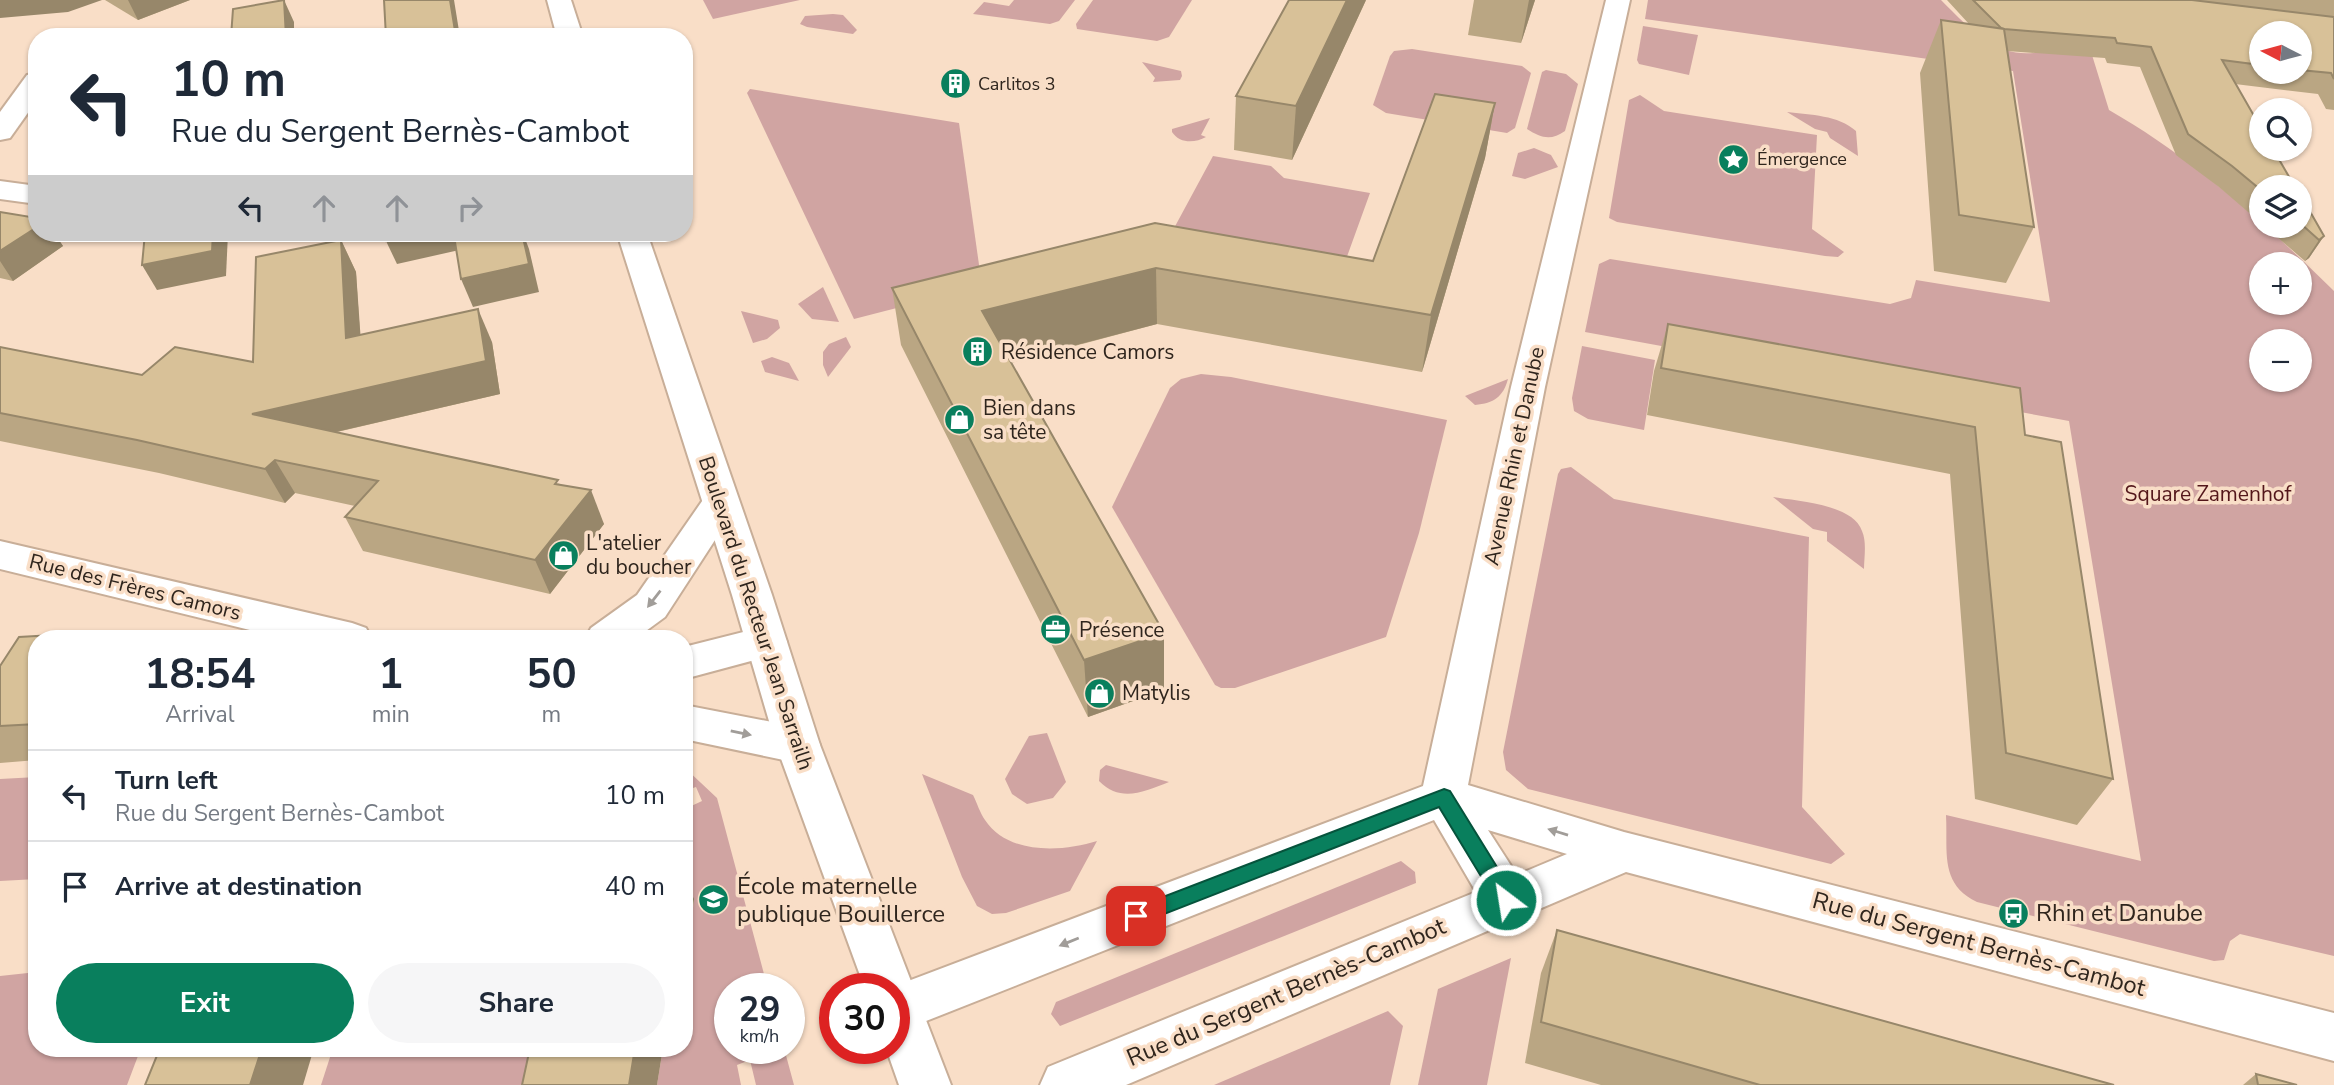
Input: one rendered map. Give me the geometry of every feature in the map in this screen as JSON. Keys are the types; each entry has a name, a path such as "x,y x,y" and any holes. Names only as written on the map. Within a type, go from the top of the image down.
{"street":[{"path":"559,0 567,28"},
{"name":"Avenue Rhin et Danube","path":"1444,797 1448,766 1528,387 1618,0"},
{"path":"0,132 28,93"},
{"path":"0,190 28,194"},
{"name":"Boulevard du Recteur Jean Sarrailh","path":"635,242 767,642 798,745 884,973"},
{"path":"617,630 651,606 720,503"},
{"name":"Rue des Frères Camors","path":"0,555 314,630"},
{"path":"693,661 767,642"},
{"path":"693,724 798,745"},
{"path":"910,993 1444,797 1506,900"},
{"name":"Rue du Sergent Bernès-Cambot","path":"1444,797 1623,852 2334,1037"},
{"name":"Rue du Sergent Bernès-Cambot","path":"1066,1085 1623,852"},
{"name":"Boulevard du Recteur Jean Sarrailh","path":"910,1043 925,1085"}],"green space":[{"path":"703,0 800,0 713,19"},
{"path":"1014,0 1075,0 1059,21 1050,24 973,14 984,2 1009,6"},
{"path":"1093,0 1192,0 1169,37 1157,41 1077,29 1076,24"},
{"name":"Square Zamenhof","path":"1648,0 1941,0 1979,35 2006,50 2036,53 2088,42 2109,110 2170,149 2249,212 2249,238 2279,238 2293,252 2249,252 2249,315 2312,315 2312,270 2334,291 2334,956 2240,934 2230,941 2224,960 2214,961 1977,902 1956,886 1951,876 1947,854 1946,815 2141,861 2069,421 1585,332 1599,264 1610,259 1890,304 1911,298 1916,280 2050,302 2013,71 1645,19"},
{"path":"843,15 857,30 853,34 800,24 805,16"},
{"path":"1643,26 1698,35 1689,75 1639,64 1637,60"},
{"path":"1412,49 1522,66 1531,73 1515,128 1507,133 1386,113 1373,105 1390,56 1394,51"},
{"path":"1142,62 1181,71 1182,76 1180,80 1153,82 1155,78"},
{"path":"1546,70 1566,74 1578,84 1565,131 1551,137 1537,135 1527,129 1542,72"},
{"path":"750,89 959,123 982,286 854,319 747,93"},
{"path":"1640,95 1664,111 1817,135 1812,229 1844,252 1838,257 1825,256 1617,222 1609,218 1629,100"},
{"path":"1787,112 1824,117 1849,126 1856,131 1858,156 1830,138 1827,132 1815,129"},
{"path":"1210,118 1201,135 1206,137 1202,139 1183,140 1172,132 1172,129"},
{"path":"1534,148 1551,155 1558,167 1525,179 1512,176 1518,153"},
{"path":"1213,156 1271,166 1284,178 1370,193 1336,287 1159,256"},
{"path":"823,287 839,322 812,319 798,304"},
{"path":"741,311 778,320 780,328 767,339 753,343"},
{"path":"846,337 851,347 828,377 823,365 823,352 829,344"},
{"path":"1582,346 1655,360 1644,430 1588,419 1574,411 1572,398"},
{"path":"772,357 789,363 799,381 765,372 761,361"},
{"path":"1201,374 1231,377 1447,420 1419,533 1386,637 1235,688 1215,685 1112,507 1170,388 1181,379"},
{"path":"1508,379 1500,395 1487,403 1475,405 1465,396"},
{"path":"1571,467 1614,499 1809,537 1802,807 1845,854 1831,864 1528,789 1506,770 1503,752 1558,474 1561,469"},
{"path":"1773,497 1823,505 1848,515 1857,522 1864,535 1864,569 1827,541 1827,532 1813,529"},
{"path":"1047,733 1066,782 1053,798 1027,804 1012,794 1005,779 1029,736"},
{"path":"1106,765 1169,782 1132,793 1116,792 1099,781 1100,770"},
{"path":"922,774 973,795 985,820 1007,840 1036,848 1068,847 1097,841 1070,891 1006,913 992,914 977,906 962,877"},
{"path":"693,775 717,798 764,973 714,973 714,1064 740,1064 737,1065 741,1085 657,1085 662,1057 693,1057 693,805 702,801 696,787 693,788"},
{"path":"28,777 28,879 0,881 0,779"},
{"path":"1401,861 1415,872 1416,883 1060,1026 1051,1014 1056,1002"},
{"path":"1511,958 1487,1085 1418,1085 1438,989"},
{"path":"28,973 28,1057 138,1057 127,1085 0,1085 0,976"},
{"path":"1388,1011 1403,1026 1390,1085 1214,1085"},
{"path":"330,1057 531,1057 525,1084 522,1085 321,1085"},
{"path":"751,1064 788,1064 794,1085 756,1085"}],"building":[{"path":"284,0 286,28 232,28 233,9"},
{"path":"384,0 450,0 455,28 386,28"},
{"path":"1289,0 1347,0 1296,106 1236,96"},
{"path":"1973,0 2192,0 2334,17 2334,79 2331,73 2312,71 2312,21 2249,21 2249,63 2222,60 2249,107 2249,161 2280,161 2288,175 2249,175 2249,180 2188,134 2151,47 2117,43 2115,38 2001,28"},
{"path":"1941,20 2004,29 2034,227 1959,215"},
{"path":"1435,94 1495,103 1431,315 1156,268 982,311 1164,633 1084,660 892,288 1155,223 1373,261"},
{"path":"0,212 28,217 28,233 0,251"},
{"path":"2312,215 2324,236 2319,240 2312,234"},
{"path":"144,242 212,242 212,251 142,265"},
{"path":"341,242 346,338 478,309 486,361 252,414 558,480 555,484 591,490 535,560 345,517 378,481 275,460 265,469 0,413 0,347 142,375 175,347 253,362 256,257"},
{"path":"455,242 524,242 529,264 461,279"},
{"path":"1668,324 2020,388 2025,435 2061,442 2113,779 2006,753 1975,427 1661,368"},
{"path":"28,636 28,724 0,726 0,666 19,637"},
{"path":"1557,930 2114,1085 1760,1085 1541,1022"},
{"path":"156,1057 259,1057 250,1085 145,1085"},
{"path":"528,1057 634,1057 629,1085 522,1085"},
{"path":"2256,1074 2297,1085 2258,1085"}],"place":[{"name":"Carlitos 3","path":"955,84"},
{"name":"Émergence","path":"1734,159"},
{"name":"Résidence Camors","path":"978,352"},
{"name":"Bien dans sa tête","path":"960,420"},
{"name":"L'atelier du boucher","path":"563,555"},
{"name":"Présence","path":"1056,630"},
{"name":"Matylis","path":"1099,693"},
{"name":"École maternelle publique Bouillerce","path":"714,900"},
{"name":"Rhin et Danube","path":"2013,913"}],"route":[{"path":"1136,916 1444,797 1506,900"}]}
